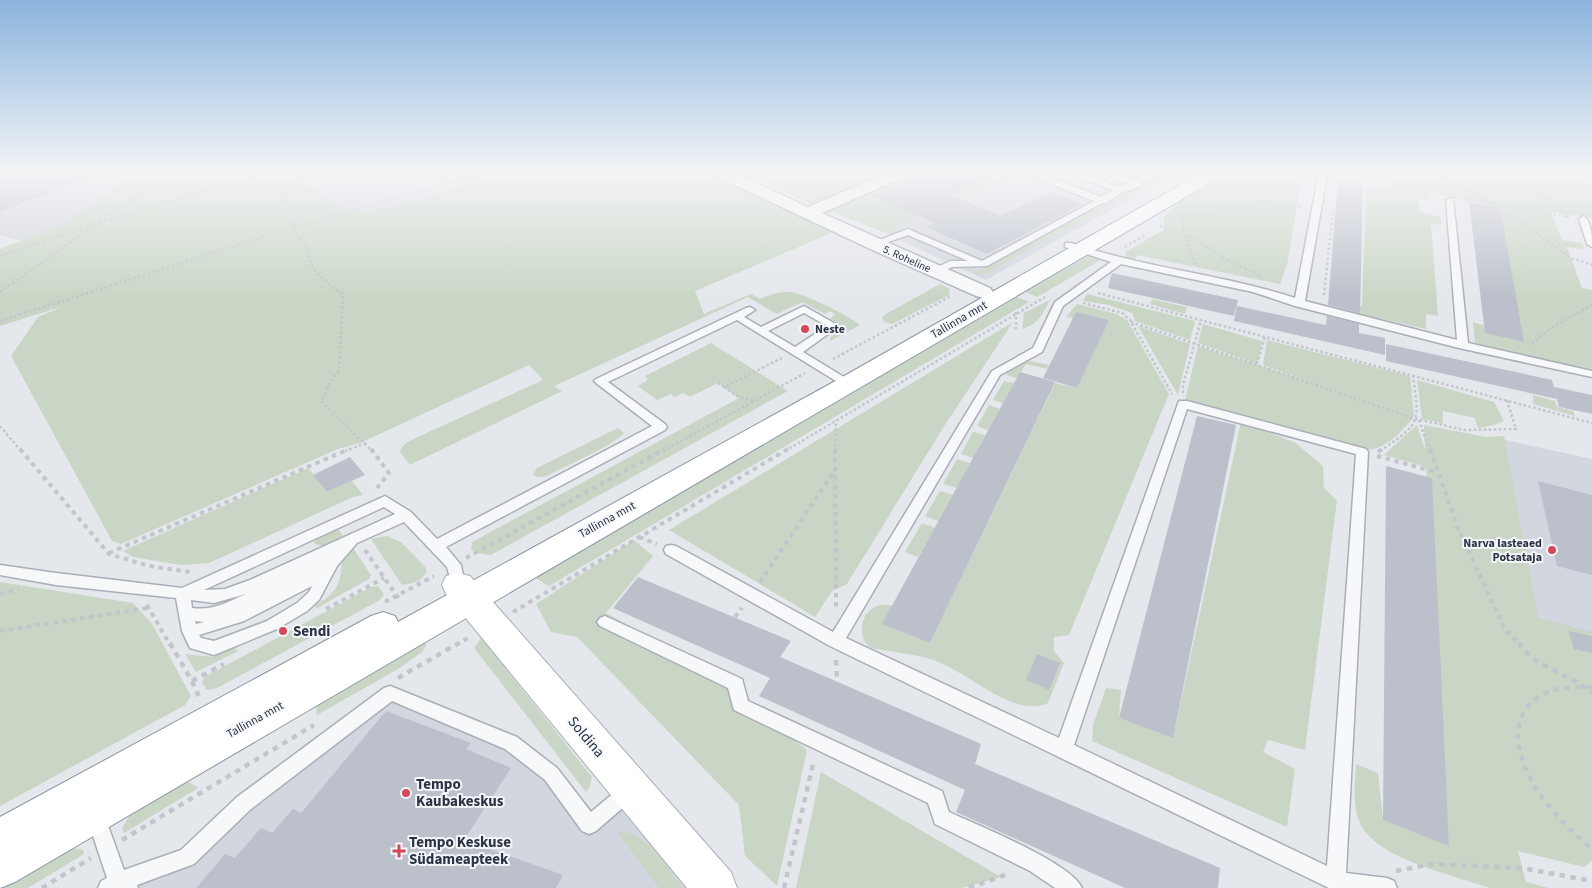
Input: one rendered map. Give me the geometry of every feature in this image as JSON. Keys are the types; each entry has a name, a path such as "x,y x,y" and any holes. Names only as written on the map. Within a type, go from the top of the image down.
{"main road":[{"name":"Tallinna mnt","path":"0,840 90,802 468,593 834,375 999,301 1074,248 1129,214"},
{"name":"Tallinna mnt","path":"1074,248 1146,214"},
{"name":"Soldina","path":"468,593 630,790 715,888"},
{"name":"Tallinna mnt","path":"0,867 90,802"}],"street":[{"name":"5. Roheline","path":"811,214 999,301"}],"lane":[{"path":"935,272 950,264 984,264 1078,214"},
{"path":"1299,304 1315,214"},
{"path":"1451,214 1463,346"},
{"path":"1583,219 1592,244"},
{"path":"874,244 908,232 984,264"},
{"path":"1074,248 1114,259 1257,289 1299,304 1409,330 1463,346 1592,374"},
{"path":"836,642 996,373 1038,350 1059,304 1080,289 1114,259"},
{"path":"760,331 804,309 834,326 795,352"},
{"path":"436,546 661,427 600,381 750,310"},
{"path":"741,320 834,375"},
{"path":"1064,749 1182,407 1362,452 1336,881"},
{"path":"183,593 215,581 385,501 406,515 436,546 468,593"},
{"path":"0,570 56,579 214,597 226,595 255,584 406,515"},
{"path":"183,593 185,613 193,637 214,648 272,625 302,607 314,596 324,576 356,537"},
{"path":"671,550 836,642 1064,749 1336,881 1390,880"},
{"path":"185,613 204,616 217,614 339,556"},
{"path":"193,637 324,576"},
{"path":"605,622 736,684 740,705 935,797 942,818 1037,864 1072,888"},
{"path":"90,802 118,886 187,857 244,803 390,693 511,743 551,774 589,825 630,790"}],"path":[{"path":"0,292 110,214"},
{"path":"0,256 127,214"},
{"path":"299,214 300,216 293,224 294,232 303,240 312,267 319,276 327,280 343,295 339,371 331,380 322,402 366,443 389,473 373,493"},
{"path":"0,321 294,227 343,214"},
{"path":"1172,219 1181,215 1202,214"},
{"path":"1333,214 1324,298 1336,301 1336,313"},
{"path":"1510,214 1571,258 1592,265"},
{"path":"1554,214 1568,217 1565,214"},
{"path":"1181,215 1180,220 1185,236 1198,268 1198,277"},
{"path":"1114,259 1162,225 1196,239 1223,258 1262,276"},
{"path":"1080,289 1592,423"},
{"path":"380,605 397,596 468,593 836,420 999,301 1046,296"},
{"path":"1066,299 1122,313 1131,322 1182,407"},
{"path":"999,301 1016,331"},
{"path":"1522,344 1532,344 1551,328 1592,305"},
{"path":"1182,407 1183,384 1201,320"},
{"path":"1131,322 1417,419 1464,430 1516,429 1506,400"},
{"path":"394,680 468,593 754,401 834,375 896,325"},
{"path":"1257,364 1265,336"},
{"path":"724,387 795,352"},
{"path":"1413,375 1417,419 1409,432 1386,449 1373,455 1437,472"},
{"path":"718,383 737,396 754,401"},
{"path":"1417,419 1458,528 1504,628 1533,659 1583,686 1592,693"},
{"path":"836,420 834,473 836,642"},
{"path":"0,426 109,554 128,562 171,570 196,571"},
{"path":"109,554 328,457 366,443"},
{"path":"736,617 834,473"},
{"path":"397,596 401,602"},
{"path":"0,631 147,605 192,681 202,703"},
{"path":"1592,687 1583,686 1549,690 1526,705 1516,727 1521,758 1533,784 1552,811 1592,849"},
{"path":"42,888 317,724"},
{"path":"784,888 818,742"},
{"path":"1390,880 1430,864 1513,868 1592,881"}],"shaded area":[{"path":"0,214 76,214 64,223 21,241 0,235"},
{"path":"927,214 1103,214 986,280 886,233"},
{"name":"Narva lasteaed Potsataja","path":"1496,438 1592,459 1592,655 1525,641"},
{"path":"390,693 511,743 589,824 630,790 715,888 128,888 187,857"}],"green space":[{"path":"76,214 800,214 836,231 695,291 704,314 751,294 760,299 778,293 790,292 826,306 860,325 830,341 830,338 841,328 841,325 830,319 835,314 830,311 825,314 802,302 777,314 748,297 554,386 562,391 410,465 400,452 407,442 543,380 529,365 360,443 338,449 121,544 112,541 11,356 38,317 64,306 0,326 0,249 64,223"},
{"path":"838,214 928,214 886,233"},
{"path":"1082,214 1094,214 986,274 981,275 962,267 977,271"},
{"path":"1167,214 1296,214 1287,265 1280,284 1137,255 1135,261 1126,257 1126,252 1163,230 1164,217"},
{"path":"1365,214 1430,214 1441,217 1441,225 1431,224 1438,316 1426,314 1426,329 1342,310 1343,302 1362,306"},
{"path":"1501,214 1552,214 1562,240 1581,243 1585,249 1567,247 1582,288 1592,290 1592,369 1561,365 1475,343 1473,322 1483,325 1486,333 1523,342"},
{"path":"1568,214 1592,214 1592,218"},
{"path":"1088,256 1100,260 1037,297 1026,292"},
{"path":"940,284 950,289 949,295 892,324 884,322 882,318 886,314"},
{"path":"1087,294 1195,321 1190,340 1135,321 1132,313 1109,305 1083,301"},
{"path":"1017,297 1029,302 549,586 532,576"},
{"path":"1152,299 1187,307 1185,314 1150,304"},
{"path":"1050,300 1039,318 1028,327 1022,329 1024,313"},
{"path":"1077,304 1116,314 1127,320 1169,394 1069,635 1054,637 1054,651 1064,663 1048,703 1035,706 1021,705 1006,700 936,661 871,648 863,638 862,626 864,619 871,609 880,605 893,605 883,624 930,643 1055,383 1077,388 1073,318 1066,317"},
{"path":"1013,322 943,428 847,584 832,591 815,617 669,530"},
{"path":"1203,324 1262,341 1257,364 1198,343"},
{"path":"1138,326 1190,344 1178,395"},
{"path":"1267,340 1410,376 1414,416 1410,417 1413,418 1387,443 1365,451 1185,400 1198,346 1316,384 1263,365"},
{"path":"711,343 788,391 491,555 471,550 472,542 739,398 718,383 690,397 683,393 675,397 671,394 657,400 638,386 648,380 645,376"},
{"path":"1031,361 1049,365 1047,369 1026,364 1017,378 1006,375 1015,365"},
{"path":"1417,380 1494,402 1504,421 1478,428 1475,418 1443,411 1443,423 1422,419"},
{"path":"1004,381 1014,383 1003,403 993,400"},
{"path":"1533,395 1555,401 1557,407 1573,411 1575,416 1533,404"},
{"path":"989,405 1000,409 988,430 977,426"},
{"path":"1241,422 1296,443 1323,466 1324,488 1337,500 1305,750 1268,740 1263,752 1295,769 1287,827 1092,741 1093,725 1106,688 1121,690 1119,718 1173,738"},
{"path":"1417,425 1425,450 1424,425 1486,437 1504,436 1538,618 1592,632 1592,860 1584,867 1518,851 1526,882 1549,888 1491,888 1415,863 1398,856 1370,837 1361,825 1356,811 1356,764 1378,773 1383,820 1449,845 1426,467 1384,455"},
{"path":"618,428 624,433 600,449 544,477 537,477 533,474 537,468"},
{"path":"973,432 985,435 973,458 961,454"},
{"path":"957,459 970,463 957,488 943,484"},
{"path":"308,468 327,492 352,481 363,495 353,497 209,563 181,565 133,557 123,551"},
{"path":"940,491 953,495 938,521 925,516"},
{"path":"922,523 935,528 918,557 905,552"},
{"path":"338,528 343,536 322,546 315,544 314,539"},
{"path":"387,536 401,542 425,567 427,571 420,580 402,585 371,539"},
{"path":"634,540 653,556 606,613 710,671 807,750 777,886 745,856 739,805 577,637 551,632 536,604"},
{"path":"353,548 371,575 369,579 317,608 314,606 328,597 336,588 344,557"},
{"path":"0,582 133,603 152,624 191,696 185,705 0,806"},
{"path":"378,586 384,594 380,600 217,688 206,689 202,682 205,677 371,587"},
{"path":"481,638 592,777 586,792 474,648"},
{"path":"426,641 426,646 422,652 398,669 317,715 316,700"},
{"path":"234,647 238,651 196,672 185,654 212,657"},
{"path":"821,772 1001,877 962,888 796,888"},
{"path":"186,780 198,788 124,833 122,828 132,812"},
{"path":"625,832 635,836 651,847 682,888 659,888 618,833"},
{"path":"73,848 83,850 84,854 28,888 1,888 48,859"}],"building":[{"path":"915,214 1001,216 1062,214 987,254 926,227 935,223"},
{"path":"1335,214 1362,214 1360,313 1328,305"},
{"path":"1471,214 1501,214 1524,342 1485,333"},
{"path":"1112,273 1238,300 1234,316 1108,288"},
{"path":"1237,306 1326,325 1327,316 1359,324 1359,333 1385,338 1385,355 1234,321"},
{"path":"1076,312 1109,320 1077,388 1043,378"},
{"path":"1386,344 1552,380 1557,399 1386,361"},
{"path":"1020,372 1055,382 930,643 882,624"},
{"path":"1554,387 1592,395 1592,414 1559,407"},
{"path":"1197,416 1236,425 1173,738 1119,718"},
{"path":"350,457 365,475 327,492 313,475"},
{"path":"1386,466 1432,478 1449,846 1383,820"},
{"path":"1538,481 1592,495 1592,575 1557,566"},
{"path":"638,577 791,641 780,657 981,744 975,764 1220,868 1218,888 1125,888 956,812 965,790 759,696 770,678 613,608"},
{"path":"1568,631 1592,636 1592,653 1574,649"},
{"path":"1037,654 1060,663 1049,690 1026,680"},
{"name":"Tempo Kaubakeskus","path":"386,711 471,743 466,749 511,768 464,840 563,875 556,888 196,888 225,854 235,858 261,828 272,833 293,809 301,813"}],"place":[{"name":"Neste","path":"805,329"},
{"name":"Narva lasteaed Potsataja","path":"1552,550"},
{"name":"Sendi","path":"283,631"},
{"name":"Tempo Kaubakeskus","path":"406,793"},
{"name":"Tempo Keskuse Südameapteek","path":"399,851"}]}
